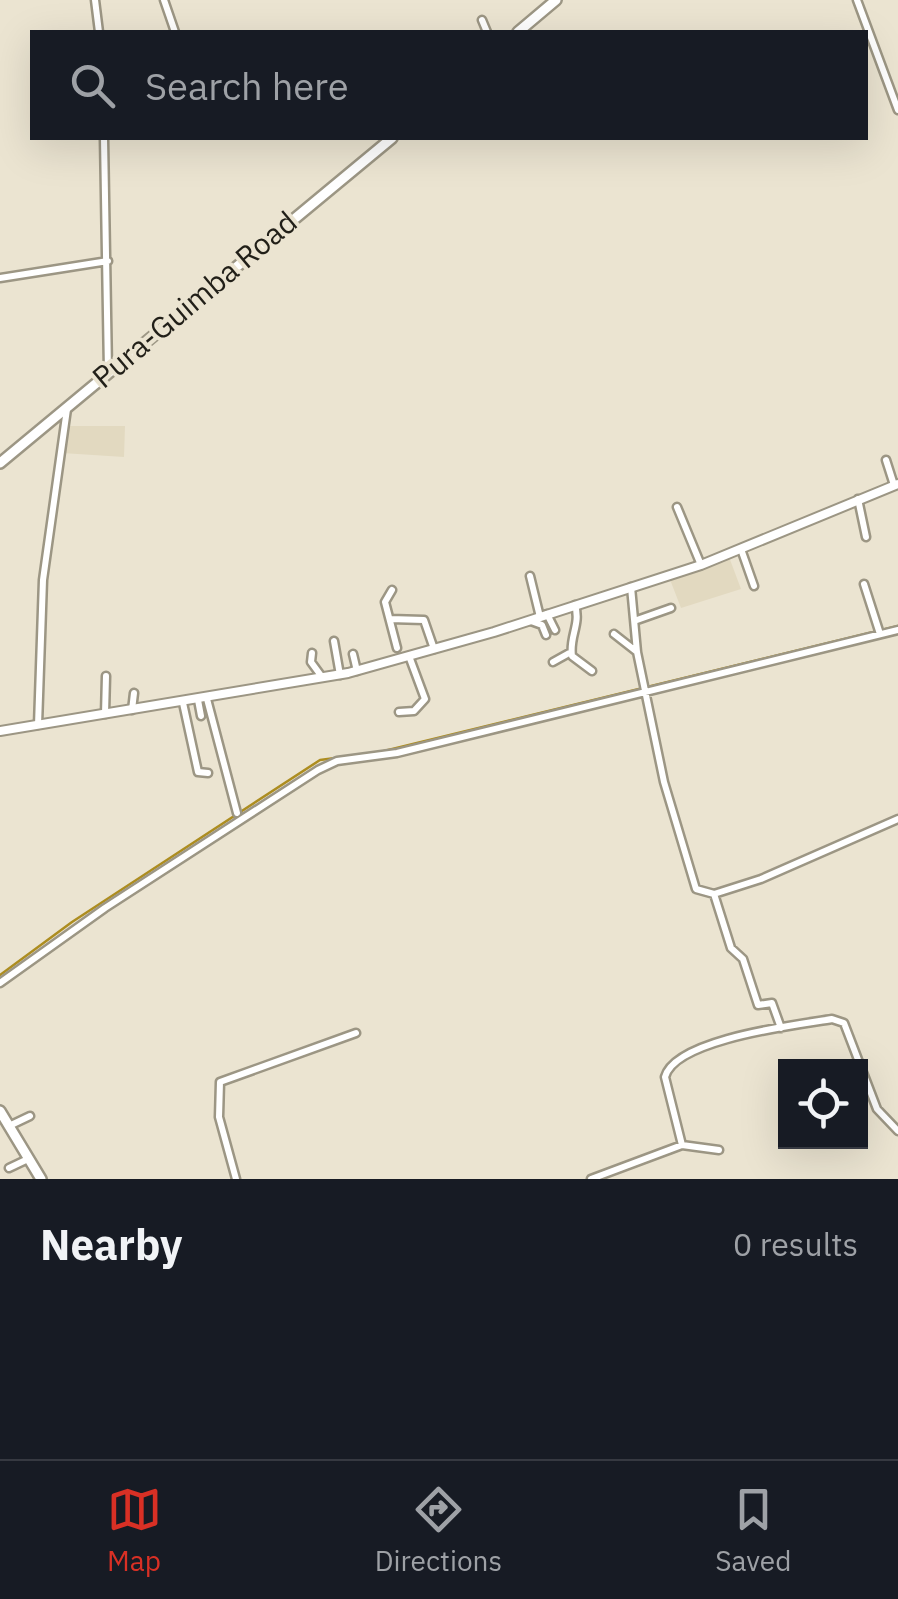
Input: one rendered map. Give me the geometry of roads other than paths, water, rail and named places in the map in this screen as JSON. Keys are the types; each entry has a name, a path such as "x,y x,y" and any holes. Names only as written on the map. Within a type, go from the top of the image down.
{"main road":[{"path":"520,30 556,0"},
{"name":"Pura-Guimba Road","path":"0,463 390,140"},
{"path":"0,1110 41,1179"}],"street":[{"path":"95,0 99,30"},
{"path":"164,0 174,30"},
{"path":"858,0 898,110"},
{"path":"482,20 487,30"},
{"path":"104,140 108,372"},
{"path":"0,278 108,261"},
{"path":"38,726 43,580 68,406"},
{"path":"0,731 132,711 148,713 182,702 322,679 539,617 701,565 896,484 886,460"},
{"path":"858,499 866,537"},
{"path":"677,506 701,565"},
{"path":"740,549 754,586"},
{"path":"530,576 546,635"},
{"path":"864,584 880,634"},
{"path":"630,587 645,690 689,874 696,889 714,894 898,819"},
{"path":"392,590 385,602 397,648"},
{"path":"574,605 579,622 571,652 574,660 592,671"},
{"path":"637,620 672,608"},
{"path":"539,617 555,630"},
{"path":"390,620 424,620 434,649"},
{"path":"0,983 104,908 332,763 397,753 898,630"},
{"path":"614,634 637,652"},
{"path":"334,641 340,675"},
{"path":"553,662 571,652"},
{"path":"312,653 311,662 322,679"},
{"path":"353,654 357,671"},
{"path":"399,712 414,711 424,699 409,656"},
{"path":"105,716 106,676"},
{"path":"132,711 134,692"},
{"path":"201,716 202,700"},
{"path":"202,700 236,813"},
{"path":"182,702 198,772 208,774"},
{"path":"714,894 731,948 743,959 758,1005 772,1003 781,1028"},
{"path":"682,1145 665,1077 668,1068 713,1044 832,1019 844,1023 877,1109 898,1131"},
{"path":"236,1179 219,1117 220,1082 356,1033"},
{"path":"9,1126 30,1116"},
{"path":"591,1179 682,1145 719,1150"},
{"path":"9,1168 28,1159"}],"waterway":[{"path":"0,975 72,922 320,760 380,752 898,626"}]}
